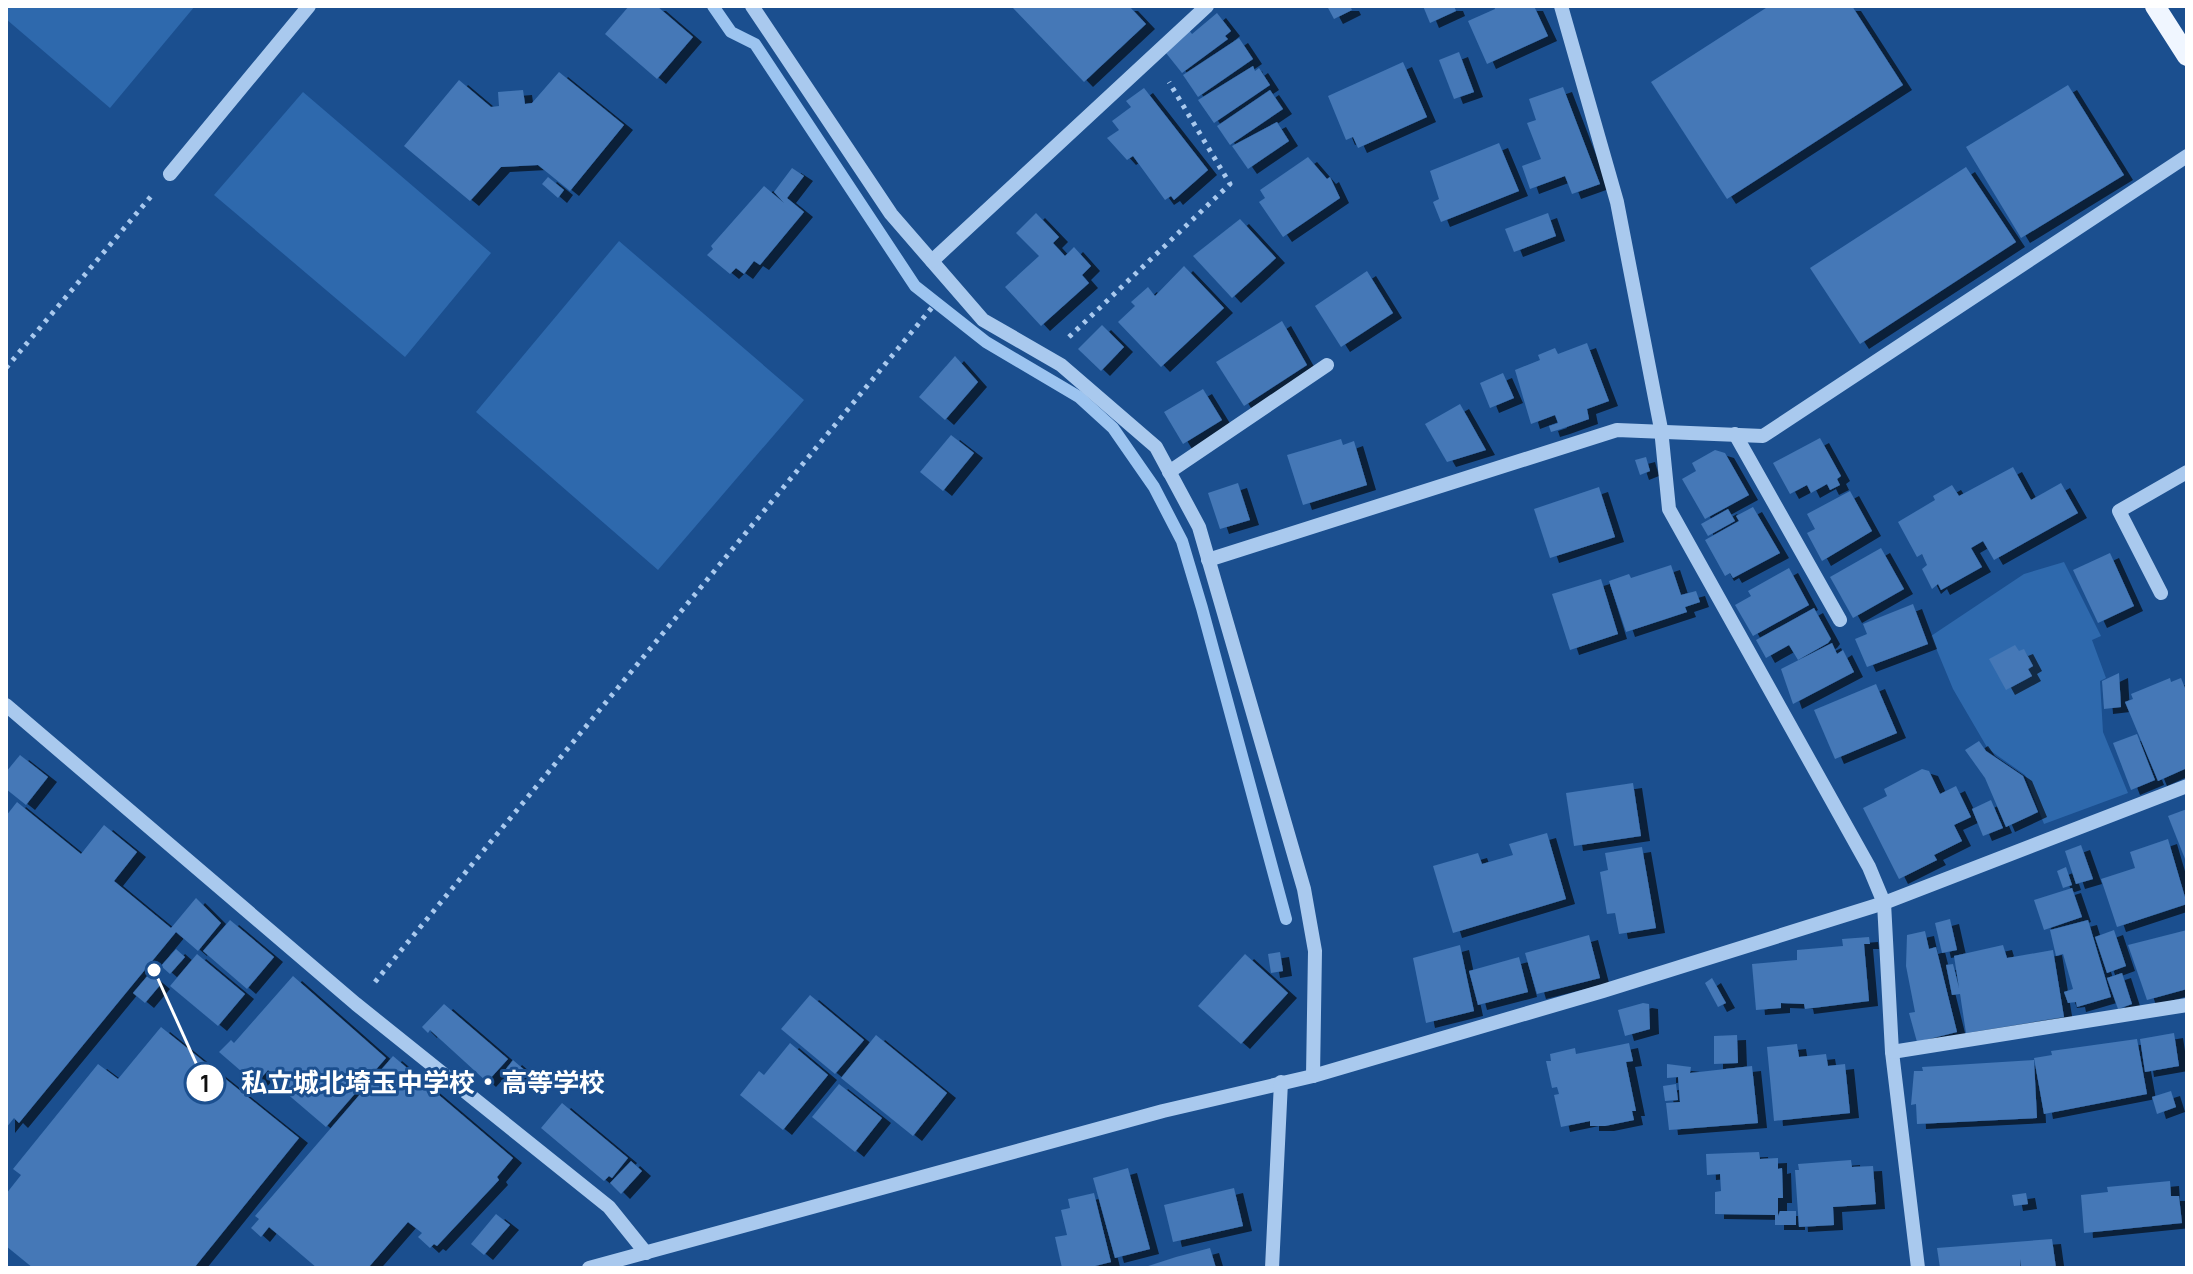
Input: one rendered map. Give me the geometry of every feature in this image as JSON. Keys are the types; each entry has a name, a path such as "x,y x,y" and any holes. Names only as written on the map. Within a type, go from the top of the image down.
{"main road":[{"path":"2155,6 2187,56"}],"street":[{"path":"170,174 309,6"},
{"path":"752,6 891,214 983,320 1048,357 1156,447 1199,527 1304,889 1315,951 1313,1076"},
{"path":"932,261 1207,6"},
{"path":"1561,6 1617,202 1661,429 1669,509 1869,867 1884,903 1892,1052 1918,1268"},
{"path":"1208,560 1617,430 1661,429 1763,436 2187,156"},
{"path":"1169,472 1327,365"},
{"path":"1735,434 1840,620"},
{"path":"2161,593 2119,511 2187,472"},
{"path":"6,705 356,1004 609,1207 646,1253"},
{"path":"589,1268 1281,1082 1313,1076 1588,996 1884,903 2187,786"},
{"path":"1892,1052 2187,1005"},
{"path":"1272,1268 1281,1082"}],"path":[{"path":"1048,357 1230,184 1153,56"},
{"path":"6,368 170,174"},
{"path":"356,1004 952,284"}],"shaded area":[{"path":"6,6 195,6 110,108 6,19"},
{"path":"303,92 491,253 405,357 214,195"},
{"path":"619,241 804,400 658,570 476,412"},
{"path":"2064,562 2101,636 2092,640 2106,678 2100,681 2103,732 2128,793 2044,824 2025,775 1988,749 1953,689 1931,636 2024,574"}],"building":[{"path":"629,6 657,6 693,37 657,79 605,34"},
{"path":"1129,6 1146,24 1084,82 1013,8"},
{"path":"1327,6 1350,6 1352,10 1334,19"},
{"path":"1423,6 1454,6 1456,11 1430,23"},
{"path":"1494,6 1534,6 1548,36 1487,64 1468,21 1495,9"},
{"path":"1769,6 1852,6 1903,85 1727,199 1651,82"},
{"path":"1217,13 1231,31 1225,36 1228,39 1182,73 1166,53 1189,30 1192,34"},
{"path":"1239,38 1253,59 1198,97 1183,75"},
{"path":"1459,52 1474,92 1454,99 1439,60"},
{"path":"1403,62 1427,117 1358,148 1353,137 1346,140 1328,96"},
{"path":"1253,66 1255,71 1259,68 1270,85 1214,123 1198,100"},
{"path":"559,72 624,125 570,191 538,165 501,167 470,201 404,146 459,80 491,107 499,106 498,92 523,90 525,104 532,103"},
{"path":"2068,85 2124,175 2021,238 1966,147"},
{"path":"1563,87 1600,184 1572,194 1565,176 1530,189 1522,166 1541,159 1527,123 1536,120 1529,99"},
{"path":"1144,88 1208,170 1174,200 1171,196 1165,200 1133,156 1127,160 1107,138 1119,130 1112,121 1131,107 1126,101"},
{"path":"1270,90 1283,109 1230,145 1217,126"},
{"path":"1277,122 1289,141 1248,169 1232,146"},
{"path":"1499,143 1519,191 1441,222 1433,202 1439,199 1430,171"},
{"path":"1308,157 1327,179 1330,177 1340,198 1283,237 1259,202 1265,198 1260,190"},
{"path":"1966,167 2016,242 1860,344 1810,268"},
{"path":"792,168 804,176 787,198 804,212 760,265 754,261 744,274 736,268 730,274 707,255 713,249 711,246 764,186 784,203 774,192"},
{"path":"548,177 564,190 558,198 542,184"},
{"path":"1036,213 1059,237 1053,243 1065,256 1074,247 1091,266 1082,275 1089,283 1041,326 1005,287 1039,256 1016,233"},
{"path":"1548,213 1556,236 1514,252 1505,229"},
{"path":"1240,219 1276,258 1232,298 1193,256"},
{"path":"1184,266 1224,308 1161,367 1118,322 1135,306 1131,302 1148,287 1155,296"},
{"path":"1367,271 1393,313 1341,347 1315,306"},
{"path":"1282,321 1307,365 1244,406 1216,362"},
{"path":"1102,325 1124,347 1101,371 1078,349"},
{"path":"1587,343 1609,401 1587,409 1589,419 1551,432 1549,426 1558,423 1555,415 1531,424 1515,370 1540,360 1538,355 1555,348 1558,354"},
{"path":"955,356 978,382 945,420 919,397"},
{"path":"1503,373 1514,398 1490,408 1480,383"},
{"path":"1203,389 1222,420 1183,444 1164,412"},
{"path":"1460,404 1486,450 1447,462 1425,424"},
{"path":"951,435 974,453 943,491 920,472"},
{"path":"1820,438 1841,476 1837,479 1840,485 1830,490 1827,484 1811,493 1807,485 1790,494 1773,463"},
{"path":"1341,439 1343,445 1354,441 1367,485 1303,505 1287,455"},
{"path":"1715,450 1725,453 1749,495 1705,519 1682,479 1696,471 1692,463"},
{"path":"1646,457 1650,471 1640,475 1635,460"},
{"path":"2013,467 2031,500 2061,483 2078,513 1994,560 1983,541 1971,548 1982,567 1941,590 1938,584 1932,589 1922,569 1927,565 1922,554 1917,557 1898,522 1935,500 1933,496 1952,485 1959,496"},
{"path":"1238,483 1250,520 1220,529 1208,493"},
{"path":"1599,487 1615,537 1550,558 1534,509"},
{"path":"1850,491 1872,531 1822,561 1807,533 1815,529 1807,514"},
{"path":"1753,507 1780,553 1733,578 1730,573 1725,576 1705,540 1739,521 1736,516"},
{"path":"1728,509 1735,521 1708,536 1701,524"},
{"path":"1881,548 1904,589 1853,618 1830,577"},
{"path":"2110,553 2134,606 2098,623 2073,570"},
{"path":"1671,565 1681,595 1696,591 1700,602 1685,607 1687,612 1626,632 1609,581 1629,574 1631,578"},
{"path":"1789,568 1809,605 1753,636 1735,605 1751,596 1748,591"},
{"path":"1601,579 1618,634 1570,650 1552,594"},
{"path":"1913,604 1928,644 1867,667 1855,639 1867,634 1863,624"},
{"path":"1814,608 1831,639 1828,643 1798,660 1789,645 1766,658 1756,640"},
{"path":"1832,643 1837,654 1843,650 1854,672 1793,704 1781,669"},
{"path":"2015,645 2019,651 2024,649 2033,666 2028,669 2032,676 2006,690 1989,659"},
{"path":"2119,673 2121,707 2104,709 2102,681"},
{"path":"2170,678 2171,682 2181,678 2187,693 2187,768 2158,781 2125,702 2133,699 2131,694"},
{"path":"1876,684 1897,733 1835,759 1814,710"},
{"path":"2137,734 2155,780 2131,790 2113,743"},
{"path":"1979,741 1986,751 2023,776 2038,812 2006,827 1985,778 1965,750"},
{"path":"20,755 48,777 26,805 6,789 6,772"},
{"path":"1922,769 1929,771 1940,794 1956,786 1971,817 1954,825 1962,841 1934,855 1937,860 1899,879 1863,808 1887,796 1884,789"},
{"path":"1633,783 1641,836 1574,846 1566,793"},
{"path":"1991,800 2003,828 1983,836 1972,809"},
{"path":"17,802 81,854 104,825 137,852 114,881 171,928 196,898 221,923 198,951 176,932 19,1123 14,1118 6,1128 6,816"},
{"path":"2187,809 2187,864 2168,816"},
{"path":"1547,833 1566,899 1453,933 1433,866 1478,853 1482,864 1513,855 1509,844"},
{"path":"2168,839 2187,904 2117,927 2101,879 2135,868 2130,852"},
{"path":"2081,845 2093,879 2076,884 2065,851"},
{"path":"1642,847 1656,928 1619,934 1615,913 1607,914 1600,872 1608,870 1605,853"},
{"path":"2066,867 2072,885 2063,888 2057,871"},
{"path":"2072,888 2082,917 2044,930 2034,900"},
{"path":"1950,919 1957,950 1942,953 1935,923"},
{"path":"230,920 274,957 247,989 203,951"},
{"path":"2088,920 2111,997 2077,1007 2076,1002 2068,1003 2064,992 2073,989 2063,954 2056,956 2050,930"},
{"path":"2114,930 2126,966 2107,973 2095,937"},
{"path":"2187,930 2187,989 2147,1000 2128,945"},
{"path":"1925,931 1929,949 1936,947 1957,1032 1917,1042 1909,1013 1915,1012 1906,966 1907,935"},
{"path":"1589,935 1600,978 1537,994 1525,953"},
{"path":"1869,937 1870,944 1864,944 1869,1001 1805,1009 1804,1004 1781,1003 1781,1008 1756,1010 1752,964 1797,960 1797,950 1843,946 1842,939"},
{"path":"1460,945 1474,1011 1426,1023 1413,958"},
{"path":"2003,945 2007,958 2053,950 2064,1017 1966,1033 1960,994 1952,995 1946,965 1953,964 1959,988 1954,956"},
{"path":"176,949 185,957 170,974 161,966"},
{"path":"1280,952 1283,971 1271,973 1268,954"},
{"path":"197,954 245,994 218,1026 170,986"},
{"path":"1245,954 1288,993 1241,1044 1198,1006"},
{"path":"1519,957 1528,992 1478,1005 1469,971"},
{"path":"2122,973 2132,1004 2118,1009 2107,978"},
{"path":"149,974 161,984 145,1003 133,993"},
{"path":"293,976 386,1058 326,1127 285,1092 288,1087 268,1070 256,1084 219,1052 231,1040 234,1043"},
{"path":"1712,978 1726,1003 1718,1007 1705,983"},
{"path":"810,995 864,1040 835,1074 781,1029"},
{"path":"444,1004 508,1059 487,1082 430,1030 428,1033 422,1027"},
{"path":"1649,1004 1650,1029 1625,1036 1618,1010"},
{"path":"161,1027 299,1138 194,1268 33,1268 6,1246 6,1194 21,1175 13,1169 98,1064 118,1079"},
{"path":"2174,1033 2179,1066 2145,1072 2140,1039"},
{"path":"876,1035 947,1093 913,1136 841,1078"},
{"path":"1737,1035 1738,1063 1714,1064 1714,1036"},
{"path":"2137,1039 2147,1094 2044,1114 2034,1058 2052,1055 2051,1051"},
{"path":"790,1043 828,1075 783,1130 740,1095 759,1071 764,1075"},
{"path":"1629,1043 1633,1061 1626,1062 1636,1111 1632,1111 1634,1120 1605,1126 1590,1126 1590,1121 1561,1127 1554,1095 1559,1094 1557,1087 1552,1088 1546,1061 1551,1061 1550,1054 1575,1048 1576,1054"},
{"path":"1797,1044 1799,1057 1826,1054 1828,1066 1845,1064 1850,1113 1774,1121 1767,1047"},
{"path":"393,1056 513,1158 497,1177 499,1180 437,1246 434,1244 430,1248 418,1237 422,1233 408,1222 368,1268 317,1268 269,1227 261,1237 251,1228 259,1219 255,1216"},
{"path":"513,1060 528,1073 521,1082 506,1069"},
{"path":"2034,1060 2037,1118 1917,1124 1916,1104 1911,1105 1914,1071 1923,1071 1922,1067"},
{"path":"1667,1064 1691,1067 1690,1073 1752,1066 1758,1123 1669,1130 1666,1103 1680,1102 1678,1077 1667,1078"},
{"path":"839,1084 882,1118 855,1152 812,1117"},
{"path":"1676,1084 1678,1100 1665,1101 1663,1086"},
{"path":"2171,1091 2176,1107 2157,1114 2152,1097"},
{"path":"562,1103 628,1158 612,1178 609,1176 604,1181 541,1128"},
{"path":"1759,1152 1760,1159 1778,1158 1778,1169 1782,1168 1783,1198 1778,1198 1778,1216 1780,1211 1796,1211 1796,1225 1775,1225 1775,1215 1715,1214 1715,1192 1721,1191 1720,1174 1707,1175 1706,1154"},
{"path":"1851,1160 1852,1167 1873,1166 1876,1204 1833,1207 1834,1225 1799,1227 1795,1170 1799,1170 1798,1164"},
{"path":"631,1161 642,1171 621,1194 610,1183"},
{"path":"1128,1168 1150,1249 1115,1258 1093,1178"},
{"path":"2170,1181 2171,1196 2179,1196 2182,1223 2084,1233 2081,1195 2108,1192 2107,1187"},
{"path":"1234,1188 1243,1226 1173,1242 1164,1205"},
{"path":"1094,1193 1111,1262 1087,1268 1062,1268 1055,1237 1067,1235 1061,1210 1070,1208 1068,1199"},
{"path":"2026,1193 2028,1204 2014,1206 2012,1195"},
{"path":"496,1214 510,1225 484,1255 471,1244"},
{"path":"2052,1239 2056,1268 2021,1268 2020,1259 2020,1268 1940,1268 1937,1248"},
{"path":"1210,1248 1216,1268 1142,1268 1176,1257"}],"waterway":[{"path":"713,6 731,32 755,44 915,286 986,342 1079,397 1113,428 1154,487 1182,541 1286,919"}],"place":[{"name":"私立城北埼玉中学校・高等学校","path":"154,970"}]}
